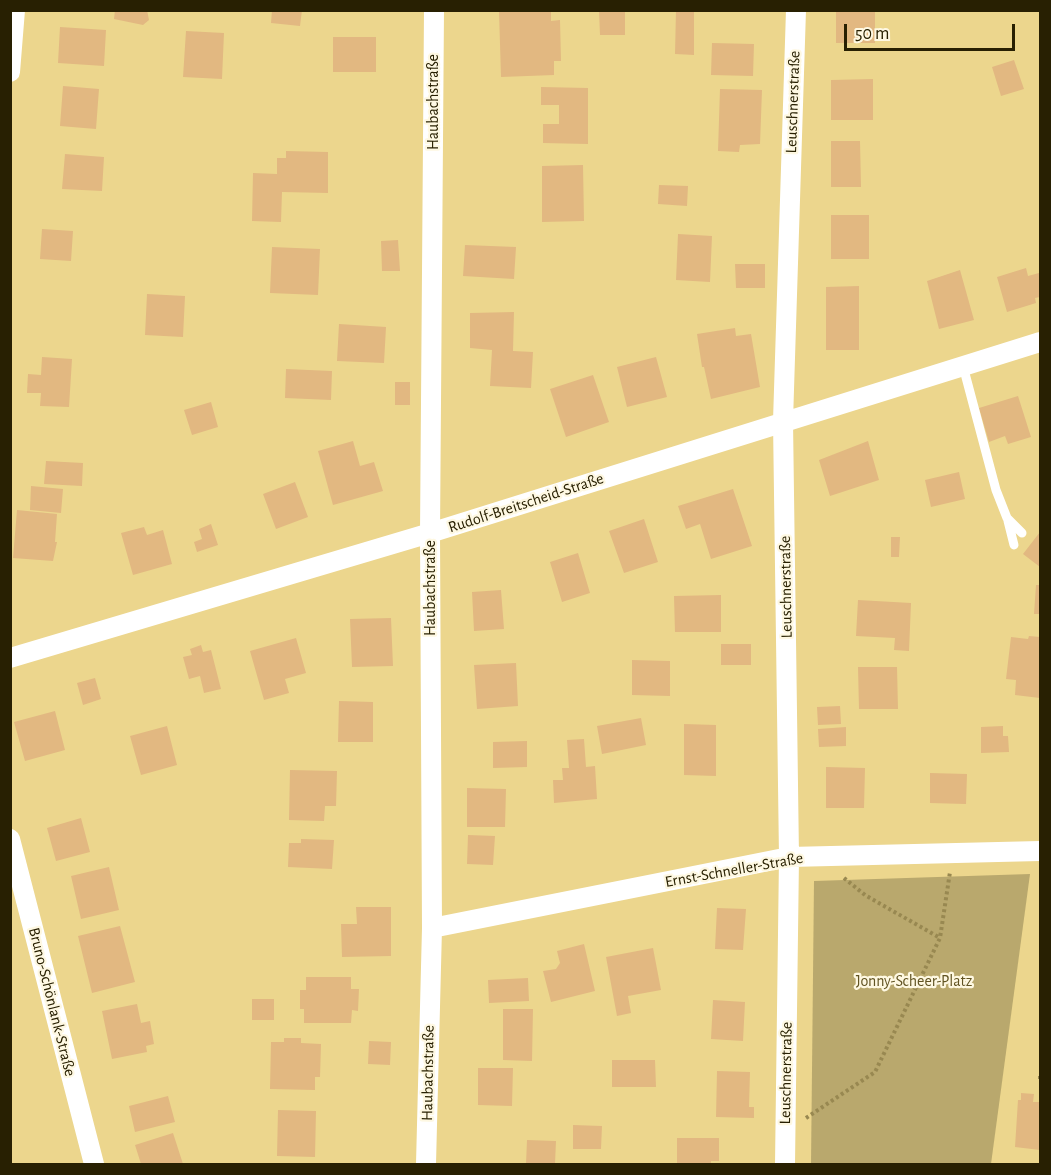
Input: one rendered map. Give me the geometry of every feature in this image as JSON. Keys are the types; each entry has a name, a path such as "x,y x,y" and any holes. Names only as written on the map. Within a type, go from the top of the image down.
{"street":[{"path":"10,72 15,10"},
{"name":"Haubachstraße","path":"426,1164 432,928 430,533 434,10"},
{"name":"Leuschnerstraße","path":"785,1164 789,857 783,421 796,10"},
{"name":"Rudolf-Breitscheid-Straße","path":"10,658 430,533 1041,342"},
{"name":"Bruno-Schönlank-Straße","path":"10,839 94,1164"},
{"name":"Ernst-Schneller-Straße","path":"432,928 789,857 1041,851"}],"lane":[{"path":"963,366 996,490 1014,545"},
{"path":"1007,518 1022,533"}],"path":[{"path":"785,1132 875,1072 940,938 952,853"},
{"path":"818,856 865,895 940,938"},
{"path":"1041,1076 1041,1083"}],"green space":[{"name":"Jonny-Scheer-Platz","path":"1030,874 991,1164 811,1164 814,881"}],"building":[{"path":"115,10 147,10 149,20 143,25 114,19"},
{"path":"272,10 302,10 300,26 271,23"},
{"path":"551,10 551,21 560,20 561,61 554,61 554,75 501,77 499,11"},
{"path":"599,10 625,10 625,35 600,35"},
{"path":"676,10 694,10 694,55 675,54"},
{"path":"836,10 875,10 875,43 836,43"},
{"path":"60,27 106,30 104,66 58,63"},
{"path":"186,31 224,33 222,79 183,77"},
{"path":"333,37 376,37 376,72 333,72"},
{"path":"712,43 754,44 753,76 711,75"},
{"path":"1014,60 1024,89 1001,96 992,67"},
{"path":"873,79 873,120 831,120 831,80"},
{"path":"63,86 99,89 96,129 60,126"},
{"path":"541,87 588,88 588,144 543,143 543,124 559,124 559,105 541,105"},
{"path":"720,89 762,90 760,144 740,145 739,152 718,151"},
{"path":"831,141 860,141 861,187 831,187"},
{"path":"286,151 328,152 328,193 282,192 281,222 252,221 253,173 277,174 277,158 286,158"},
{"path":"65,154 104,157 102,191 62,189"},
{"path":"583,165 584,221 542,222 542,166"},
{"path":"659,185 688,186 687,206 658,204"},
{"path":"831,215 869,215 869,259 831,259"},
{"path":"42,229 73,231 71,261 40,259"},
{"path":"678,234 712,236 710,282 676,280"},
{"path":"398,240 400,271 382,271 381,241"},
{"path":"465,245 516,247 514,279 463,276"},
{"path":"272,247 320,249 318,295 270,293"},
{"path":"735,264 765,264 765,288 736,288"},
{"path":"1026,268 1028,276 1039,273 1040,297 1035,298 1036,303 1007,312 997,277"},
{"path":"960,270 974,320 939,329 927,281"},
{"path":"859,286 859,350 826,350 826,287"},
{"path":"147,294 185,296 183,337 145,335"},
{"path":"514,312 513,351 533,352 531,388 490,386 492,350 470,348 470,313"},
{"path":"339,324 386,327 384,363 337,361"},
{"path":"735,328 736,336 751,334 760,387 711,399 704,367 702,367 697,334"},
{"path":"42,357 72,359 69,407 40,406 41,393 27,393 28,374 41,375"},
{"path":"656,357 667,397 627,407 617,367"},
{"path":"286,369 332,371 331,400 285,398"},
{"path":"593,375 609,422 566,437 550,389"},
{"path":"395,382 410,382 410,405 395,405"},
{"path":"1018,396 1031,437 1008,444 1005,436 989,442 979,408"},
{"path":"211,402 218,427 192,435 184,410"},
{"path":"353,441 360,466 374,462 383,491 333,505 318,451"},
{"path":"868,441 879,480 830,496 819,460"},
{"path":"46,461 83,463 82,486 44,484"},
{"path":"959,472 965,499 931,507 925,480"},
{"path":"295,482 308,517 276,529 263,494"},
{"path":"31,486 63,489 61,513 30,510"},
{"path":"733,489 752,546 711,559 700,524 686,529 678,506"},
{"path":"17,510 57,514 55,542 57,542 53,561 13,558"},
{"path":"644,519 658,562 624,573 609,531"},
{"path":"211,524 218,545 197,552 194,542 202,539 199,529"},
{"path":"144,527 147,535 163,530 172,564 133,575 121,533"},
{"path":"1040,532 1040,567 1023,554"},
{"path":"891,537 900,537 899,557 891,557"},
{"path":"578,553 590,593 562,602 550,562"},
{"path":"1036,585 1040,585 1040,614 1034,614"},
{"path":"501,590 504,629 474,631 472,592"},
{"path":"721,595 721,632 675,632 674,596"},
{"path":"858,600 911,603 909,651 894,650 895,638 856,636"},
{"path":"391,618 393,666 352,667 350,619"},
{"path":"1029,636 1040,637 1040,698 1015,695 1016,680 1006,679 1011,637 1028,639"},
{"path":"296,638 306,673 285,679 289,693 264,700 250,651"},
{"path":"721,644 751,644 751,665 721,665"},
{"path":"201,645 203,652 211,650 221,689 204,693 200,676 189,679 183,657 192,655 190,649"},
{"path":"632,660 670,661 670,696 632,695"},
{"path":"516,663 518,706 477,709 474,665"},
{"path":"858,667 897,667 898,709 859,709"},
{"path":"95,678 101,699 83,705 77,683"},
{"path":"339,701 373,702 373,742 338,742"},
{"path":"840,706 841,724 818,725 817,707"},
{"path":"55,711 65,750 25,761 14,722"},
{"path":"641,718 646,745 602,754 597,726"},
{"path":"684,724 716,725 716,776 684,775"},
{"path":"167,726 177,765 141,775 130,736"},
{"path":"1003,726 1003,736 1008,736 1009,752 981,753 981,727"},
{"path":"846,727 846,746 819,747 818,729"},
{"path":"584,739 586,767 595,766 597,799 554,803 553,780 563,780 562,768 569,768 567,740"},
{"path":"527,741 527,767 493,768 493,742"},
{"path":"826,767 865,768 864,808 826,808"},
{"path":"290,770 337,771 336,806 325,806 324,821 289,820"},
{"path":"930,773 967,774 966,804 930,803"},
{"path":"467,788 506,789 505,827 467,827"},
{"path":"81,818 90,852 56,861 47,828"},
{"path":"468,835 495,836 493,865 467,864"},
{"path":"301,839 334,840 332,869 288,867 289,843 301,843"},
{"path":"109,867 119,910 81,919 71,876"},
{"path":"356,907 391,907 391,956 342,957 341,924 357,924"},
{"path":"717,908 746,909 743,950 715,949"},
{"path":"120,926 135,982 92,993 78,936"},
{"path":"584,944 595,991 551,1002 543,971 556,969 560,963 557,951"},
{"path":"653,948 661,990 628,996 631,1013 617,1016 606,957"},
{"path":"306,977 351,977 351,989 359,989 358,1011 352,1010 351,1023 304,1023 304,1009 300,1009 300,990 306,990"},
{"path":"528,978 529,1001 489,1003 488,980"},
{"path":"252,999 274,999 274,1020 252,1020"},
{"path":"713,1000 745,1002 743,1041 711,1039"},
{"path":"137,1004 141,1023 150,1021 154,1044 146,1046 147,1052 112,1059 102,1011"},
{"path":"503,1009 533,1009 532,1061 503,1060"},
{"path":"284,1038 301,1038 301,1043 321,1044 320,1077 315,1077 315,1090 270,1089 271,1042 284,1042"},
{"path":"369,1041 391,1042 390,1065 368,1064"},
{"path":"612,1060 655,1060 656,1087 612,1087"},
{"path":"478,1068 513,1068 512,1106 478,1105"},
{"path":"717,1071 750,1072 749,1107 754,1107 754,1118 716,1117"},
{"path":"1021,1093 1034,1094 1033,1102 1040,1102 1040,1150 1015,1147 1018,1100 1021,1100"},
{"path":"168,1096 175,1122 135,1132 129,1106"},
{"path":"278,1110 316,1111 315,1157 277,1156"},
{"path":"573,1125 602,1126 601,1149 573,1149"},
{"path":"173,1133 183,1164 141,1164 135,1145"},
{"path":"677,1138 719,1138 719,1161 711,1161 711,1164 677,1164"},
{"path":"527,1140 556,1141 555,1164 526,1164"}]}
